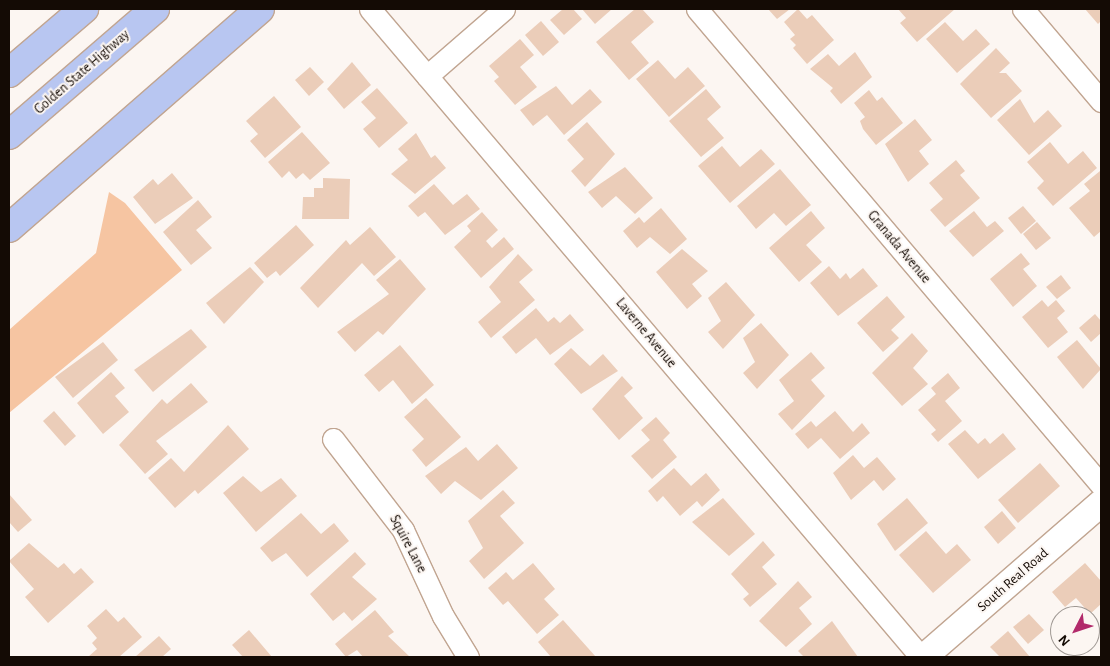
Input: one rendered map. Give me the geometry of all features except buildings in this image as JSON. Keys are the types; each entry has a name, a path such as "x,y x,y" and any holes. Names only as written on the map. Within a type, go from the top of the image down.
{"highway":[{"path":"9,73 84,9"},
{"name":"Golden State Highway","path":"9,135 155,9"},
{"path":"9,228 260,9"}],"street":[{"name":"Laverne Avenue","path":"370,9 923,657"},
{"path":"427,76 504,9"},
{"name":"Granada Avenue","path":"697,9 1101,485"},
{"path":"1023,9 1101,101"},
{"name":"Squire Lane","path":"333,439 403,530 443,616 468,657"},
{"name":"South Real Road","path":"923,657 1101,503"}],"shaded area":[{"path":"109,192 125,203 182,270 9,413 9,330 96,253"}]}
